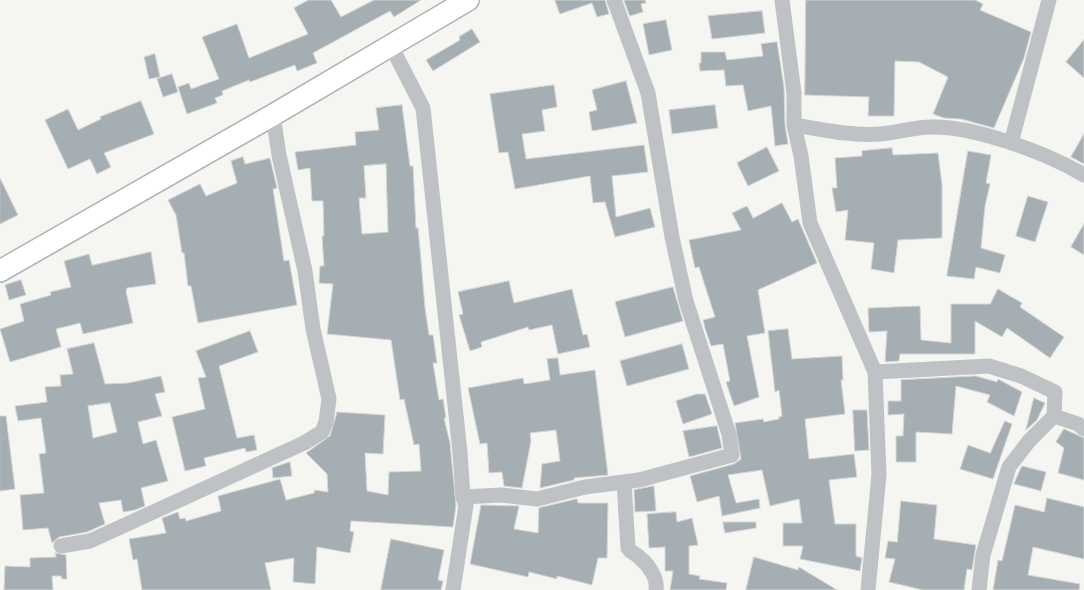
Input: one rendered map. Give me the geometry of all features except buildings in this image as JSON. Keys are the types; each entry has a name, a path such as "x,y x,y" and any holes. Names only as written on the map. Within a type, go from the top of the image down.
{"street":[{"path":"0,271 273,115 390,44 468,0"},
{"path":"463,497 501,496 537,498 585,487 639,480 732,455 729,434 684,292 672,237 648,93 614,0"},
{"path":"782,0 794,93 794,125 801,156 810,223 875,372 879,476 868,590"},
{"path":"1011,143 1049,0"},
{"path":"390,44 423,108 460,452 463,497 466,505 453,590"},
{"path":"61,546 90,541 304,443 322,432 326,422 328,399 313,329 305,272 279,155 273,115"},
{"path":"794,125 843,133 880,134 930,127 973,131 1011,143 1084,175"},
{"path":"875,372 989,366 1021,376 1055,392 1054,416 1029,441 1009,467 983,555 979,590"},
{"path":"1054,416 1078,424 1084,429"},
{"path":"624,482 628,548 632,553 640,557 652,573 657,583 656,590"}]}
